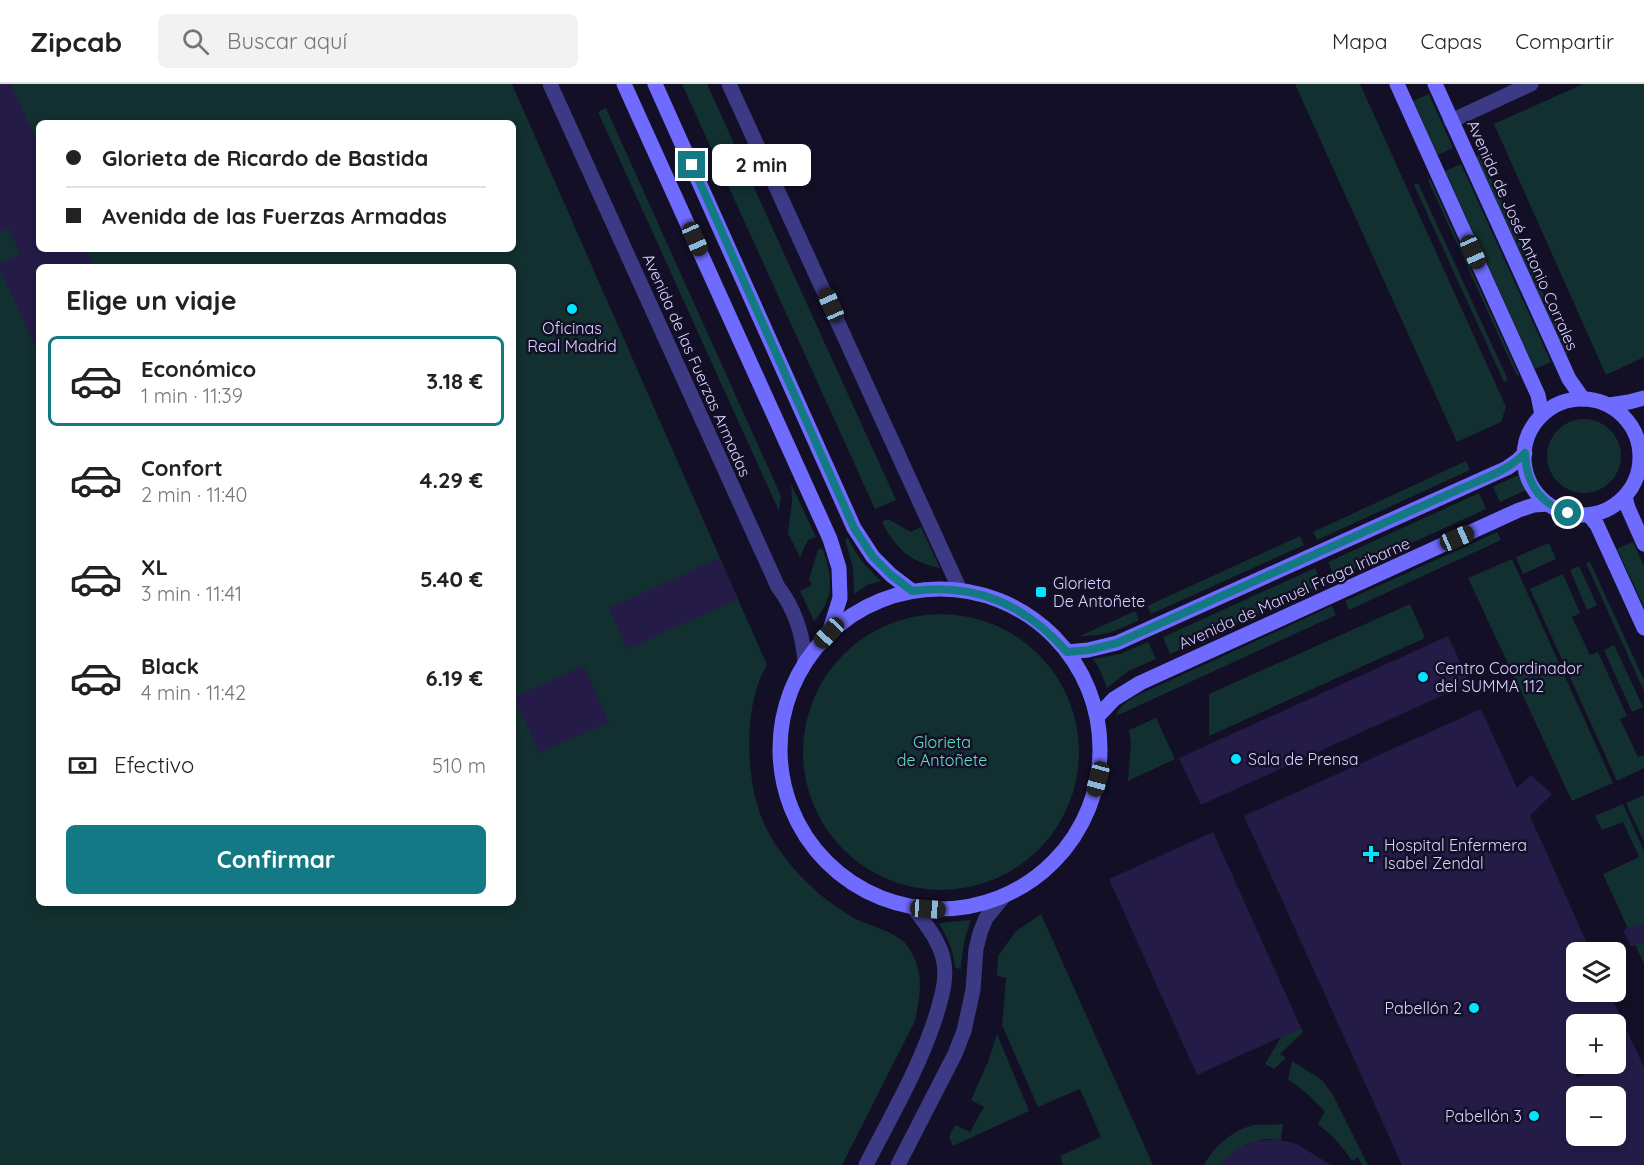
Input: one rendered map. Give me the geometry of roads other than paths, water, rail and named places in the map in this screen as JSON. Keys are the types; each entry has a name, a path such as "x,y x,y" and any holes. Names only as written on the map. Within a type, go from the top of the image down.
{"street":[{"name":"Avenida de las Fuerzas Armadas","path":"550,84 801,633 805,662"},
{"path":"624,84 830,539 839,568 840,598 829,633"},
{"path":"655,84 854,528 873,557 912,591"},
{"path":"729,84 960,590"},
{"path":"1397,84 1538,395 1542,415"},
{"name":"Avenida de José Antonio Corrales","path":"1435,84 1569,379 1583,399"},
{"path":"1451,121 1531,84"},
{"path":"1609,405 1644,398"},
{"path":"1583,399 1609,405 1626,419 1636,435 1640,448 1641,466 1625,497 1609,509 1588,515 1568,513 1548,504 1537,493 1530,481 1525,453 1530,433 1542,415 1567,401 1583,399"},
{"name":"Avenida de Manuel Fraga Iribarne","path":"1067,652 1089,650 1117,643 1507,468 1525,453"},
{"path":"1625,497 1644,544"},
{"name":"Avenida de Manuel Fraga Iribarne","path":"1097,717 1114,699 1140,683 1519,510 1534,505 1548,504"},
{"path":"1588,515 1597,525 1644,628"},
{"path":"930,589 960,590 994,598 1026,614 1053,636 1067,652 1086,683 1097,717 1100,756 1098,779 1082,824 1070,844 1055,862 1022,888 1005,896 975,906 944,910 891,902 870,893 851,882 817,852 804,833 786,792 781,770 781,736 787,703 795,682 805,662 829,633 847,618 867,606 889,597 930,589"},
{"path":"898,1165 955,1054 964,1031 973,990 976,949 980,933 986,918 1005,896"},
{"path":"866,1165 906,1089 929,1038 944,986 944,962 932,932 913,907"}],"place":[{"name":"Oficinas Real Madrid","path":"572,309"},
{"name":"Glorieta De Antoñete","path":"1041,592"},
{"name":"Centro Coordinador del SUMMA 112","path":"1423,677"},
{"name":"Sala de Prensa","path":"1236,759"},
{"name":"Hospital Enfermera Isabel Zendal","path":"1371,854"},
{"name":"Pabellón 2","path":"1474,1008"},
{"name":"Pabellón 3","path":"1534,1116"}],"park label":[{"name":"Glorieta de Antoñete","path":"942,751"}]}
